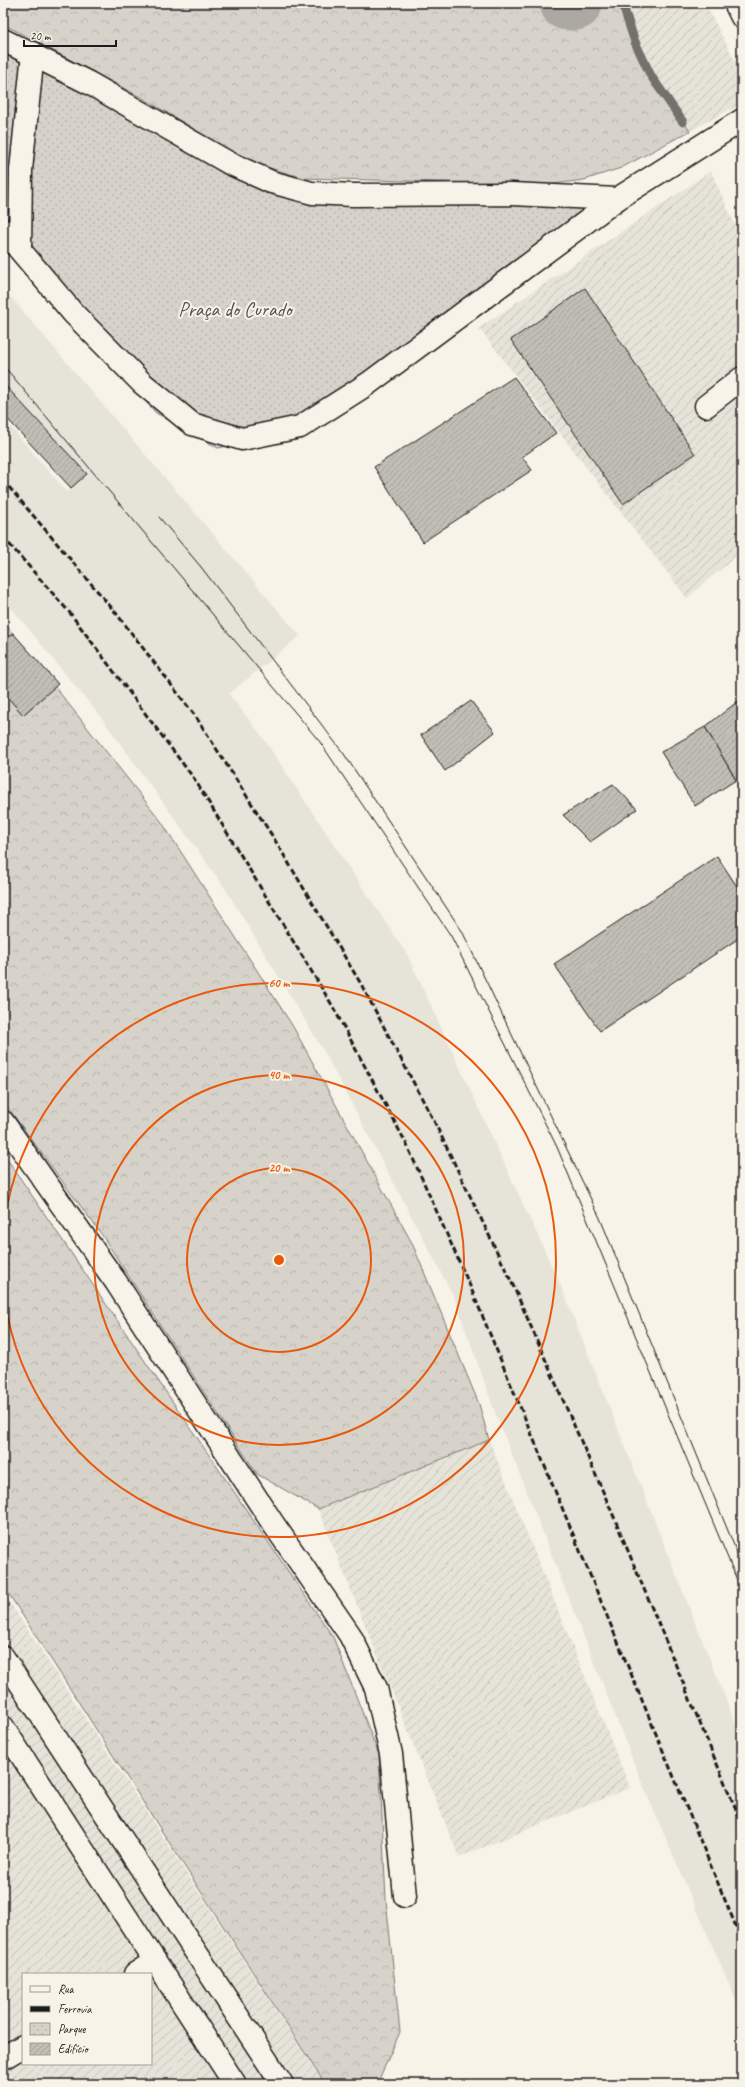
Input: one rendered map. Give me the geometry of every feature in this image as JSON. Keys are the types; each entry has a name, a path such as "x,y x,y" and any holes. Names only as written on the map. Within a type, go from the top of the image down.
{"street":[{"path":"735,3 742,17"},
{"path":"3,40 33,53 89,83 229,163 271,182 312,193 353,195 512,194 617,199"},
{"path":"20,249 21,170 33,53"},
{"path":"3,230 73,313 142,383 192,424 242,439 300,427 369,383 617,199 742,120"},
{"path":"706,406 742,378"},
{"path":"3,1122 121,1289 272,1522 350,1635 376,1688 391,1754 404,1896"},
{"path":"3,1657 282,2084"},
{"path":"3,1727 235,2084"},
{"path":"136,1973 154,1961"},
{"path":"3,2058 22,2047"}],"shaded area":[{"path":"622,3 705,3 742,74 742,103 690,131 651,76 635,42"},
{"path":"711,171 742,241 742,551 687,598 479,328"},
{"path":"3,288 300,636 229,694 261,735 408,956 561,1286 742,1740 742,2014 641,1781 495,1412 454,1297 326,1055 225,888 104,721 3,598 3,418 67,492 87,474 3,383"},
{"path":"489,1440 630,1788 459,1857 318,1509"},
{"path":"3,1592 324,2084 3,2084"}],"green space":[{"path":"3,3 622,3 635,42 651,76 690,131 621,168 584,180 546,185 303,178 247,161 146,100 3,24"},
{"name":"Praça do Curado","path":"3,46 293,195 613,197 279,435 218,448 156,413 3,245"},
{"path":"3,621 161,821 292,1025 412,1243 479,1404 489,1440 318,1509 257,1474 102,1235 3,1101"},
{"path":"3,1153 333,1637 379,1755 386,1900 400,2032 377,2084 325,2084 3,1585"}],"building":[{"path":"585,288 695,454 623,504 511,340"},
{"path":"514,377 556,433 522,457 532,470 423,542 374,467"},
{"path":"3,383 87,474 71,488 3,414"},
{"path":"13,633 58,684 23,715 3,692 3,641"},
{"path":"742,698 742,775 736,780 705,727"},
{"path":"471,701 495,732 445,771 421,735"},
{"path":"705,727 736,780 695,806 661,752"},
{"path":"613,784 637,809 590,842 563,815"},
{"path":"717,856 742,894 742,936 600,1031 554,964"}],"waterway":[{"path":"567,3 575,3"},
{"path":"622,3 635,42 651,76 683,122"}],"tram line":[{"path":"3,365 320,742 451,936 557,1147 742,1592"},
{"path":"159,517 201,567 344,754 462,931 600,1218 742,1565"}],"railway":[{"path":"3,480 116,613 196,717 273,837 361,984 434,1121 512,1283 611,1510 742,1824"},
{"path":"3,537 70,613 195,780 332,1005 406,1143 470,1286 742,1941"}]}
